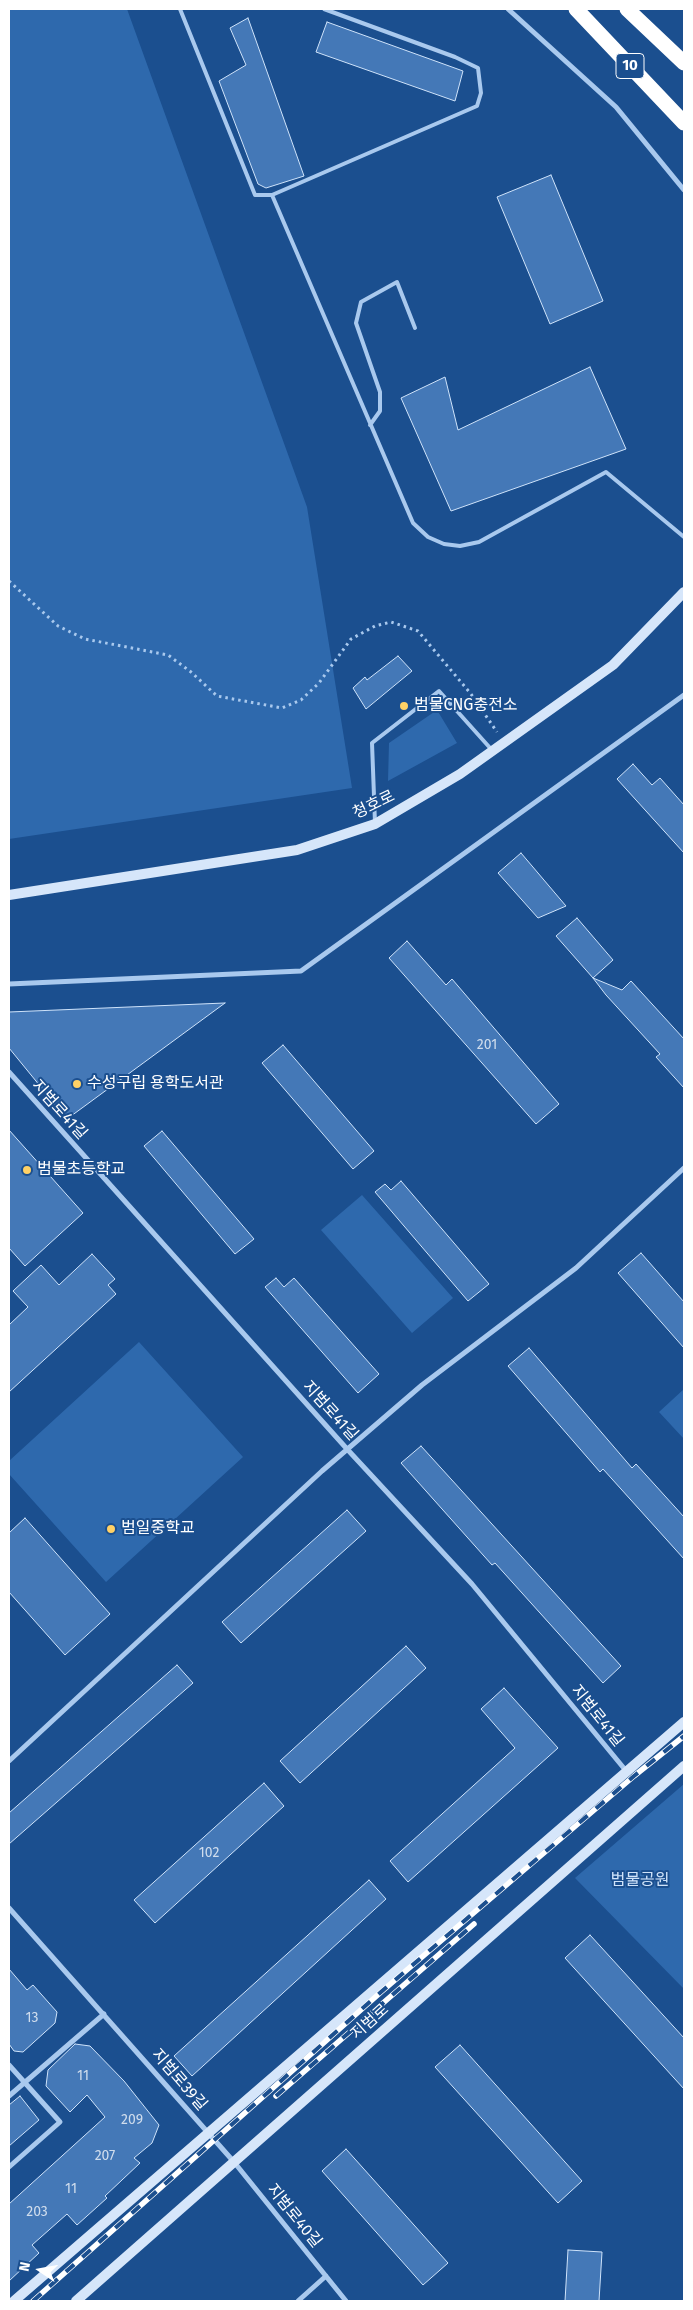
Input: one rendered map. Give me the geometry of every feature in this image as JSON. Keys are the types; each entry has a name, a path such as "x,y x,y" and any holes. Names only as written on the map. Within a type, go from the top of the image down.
{"highway":[{"name":"10","path":"576,9 684,122"},
{"name":"10","path":"626,9 684,63"}],"main road":[{"name":"청호로","path":"9,895 297,850 375,824 460,774 613,665 684,592"},
{"path":"14,2301 684,1722"},
{"name":"지범로","path":"76,2301 684,1766"}],"street":[{"path":"508,9 616,108 684,190"},
{"path":"9,984 301,970 684,695"},
{"name":"지범로41길","path":"9,1072 348,1450 472,1584 627,1772"},
{"path":"9,1761 348,1450 422,1385 576,1268 684,1168"},
{"name":"지범로39길","path":"9,1909 234,2162"},
{"path":"9,2096 104,2014"},
{"path":"9,2065 60,2122 9,2167"},
{"name":"지범로40길","path":"234,2162 346,2301"},
{"path":"298,2301 326,2276"}],"lane":[{"path":"180,9 255,195 272,195 477,106 481,93 478,68 455,57 324,9"},
{"path":"272,195 413,523 428,537 444,544 460,546 479,542 606,472 684,537"},
{"path":"370,425 380,411 380,392 356,323 361,302 397,282 415,328"},
{"path":"375,824 372,743 439,691 492,751"}],"path":[{"path":"9,581 58,626 85,639 168,655 191,672 217,696 282,708 301,700 319,683 351,639 375,626 391,622 418,631 471,694 504,742"}],"green space":[{"path":"9,9 127,9 307,507 352,788 9,839"},
{"path":"437,710 457,743 388,781 389,743"},
{"path":"362,1195 453,1298 412,1333 321,1230"},
{"path":"139,1342 243,1457 106,1582 9,1474 9,1461"},
{"path":"684,1389 684,1439 659,1412"},
{"name":"범물공원","path":"684,1784 684,1989 575,1878"}],"building":[{"path":"248,18 304,176 266,188 258,184 219,81 246,65 230,28"},
{"path":"327,22 463,71 455,101 316,52"},
{"path":"551,175 603,301 550,324 497,197"},
{"path":"590,367 626,449 451,511 401,398 445,377 458,430"},
{"path":"398,656 412,671 366,709 353,688 365,677 367,680"},
{"path":"633,764 652,785 660,778 684,805 684,853 617,779"},
{"path":"521,853 566,906 538,918 498,873"},
{"path":"577,918 613,960 593,978 556,936"},
{"path":"407,941 446,985 452,979 559,1104 536,1124 389,958"},
{"path":"593,978 622,990 631,981 684,1039 684,1088 656,1057 660,1054"},
{"name":"수성구립 용학도서관","path":"225,1003 67,1119 9,1048 9,1012"},
{"path":"283,1045 374,1151 353,1169 262,1063"},
{"name":"범물초등학교","path":"9,1130 83,1213 25,1266 9,1248"},
{"path":"162,1131 254,1239 235,1254 144,1146"},
{"path":"401,1181 489,1284 468,1301 375,1192 385,1184 391,1190"},
{"path":"641,1253 684,1302 684,1348 618,1273"},
{"path":"92,1254 115,1279 108,1285 116,1294 9,1392 9,1325 28,1307 13,1291 41,1265 59,1285"},
{"path":"276,1278 284,1287 294,1278 379,1374 358,1393 265,1287"},
{"path":"529,1348 632,1468 636,1464 684,1517 684,1559 603,1469 600,1472 508,1366"},
{"path":"421,1446 621,1666 603,1683 495,1563 492,1565 401,1463"},
{"path":"347,1510 366,1531 241,1643 222,1622"},
{"path":"25,1518 110,1614 65,1655 9,1592 9,1533"},
{"path":"406,1646 426,1668 300,1783 280,1761"},
{"path":"177,1665 193,1683 9,1844 9,1813"},
{"path":"504,1688 558,1748 408,1882 390,1861 515,1748 481,1709"},
{"path":"264,1783 284,1806 155,1923 134,1900"},
{"path":"369,1880 386,1899 192,2076 174,2056"},
{"path":"590,1935 684,2038 684,2089 565,1958"},
{"path":"9,1969 27,1990 33,1985 57,2012 55,2023 23,2052 14,2051 9,2044"},
{"path":"75,2044 90,2046 124,2081 159,2125 152,2143 134,2158 140,2163 105,2196 107,2198 77,2225 67,2214 32,2245 39,2253 9,2281 9,2204 105,2117 87,2095 70,2112 46,2086 48,2070"},
{"path":"460,2045 582,2181 558,2203 435,2067"},
{"path":"20,2096 39,2120 9,2146 9,2105"},
{"path":"346,2149 448,2263 423,2285 322,2171"},
{"path":"568,2250 602,2252 599,2301 565,2301"}],"railway":[{"path":"33,2301 381,1992 634,1776 684,1736"},
{"path":"276,2096 474,1924"}],"place":[{"name":"범물CNG충전소","path":"404,706"},
{"name":"수성구립 용학도서관","path":"77,1084"},
{"name":"범물초등학교","path":"27,1170"},
{"name":"범일중학교","path":"111,1529"}]}
